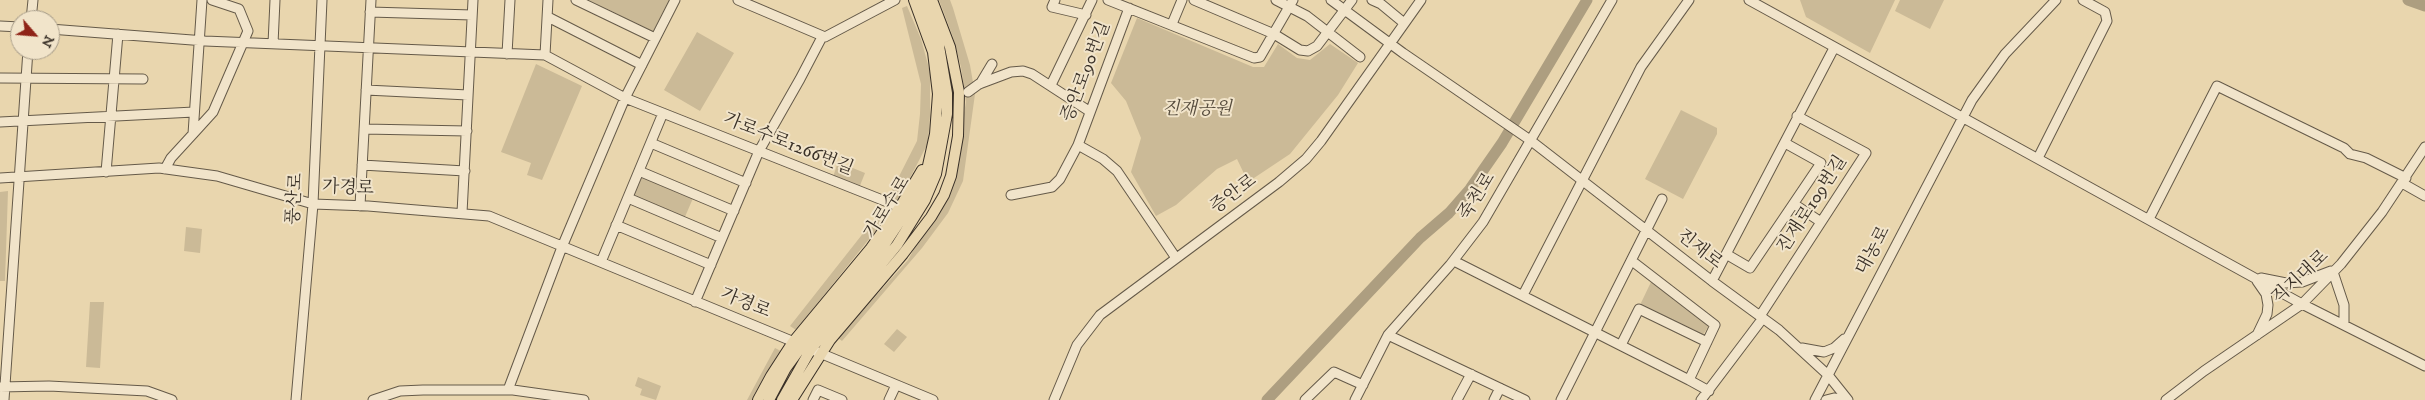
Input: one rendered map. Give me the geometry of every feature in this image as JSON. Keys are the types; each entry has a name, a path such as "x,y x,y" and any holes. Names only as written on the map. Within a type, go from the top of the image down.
{"main road":[{"name":"가로수로","path":"782,400 806,348 877,256 916,197 925,178 932,154 937,112 936,71 933,52 914,0"},
{"name":"가로수로","path":"769,400 786,368 884,264 928,195 936,174 947,114 945,70 925,0"},
{"path":"925,0 941,22"},
{"path":"758,400 771,376 806,348 898,260 931,217 944,195 950,176 959,115 956,67 932,0"},
{"path":"792,400 806,348 871,248 900,208 932,154"},
{"path":"884,264 931,217"}],"street":[{"path":"193,134 202,0"},
{"path":"165,168 171,158 213,112 248,27 239,9 212,0"},
{"path":"273,44 276,0"},
{"name":"풍산로","path":"296,400 313,204 322,0"},
{"path":"360,206 371,0"},
{"path":"462,213 473,0"},
{"path":"507,54 510,0"},
{"path":"60,30 273,44 545,55 548,0"},
{"path":"576,0 656,38"},
{"path":"508,390 562,246 625,98 675,0"},
{"path":"738,0 822,37"},
{"path":"761,10 765,0"},
{"path":"1055,0 1052,7 1086,15"},
{"path":"1051,85 1092,0"},
{"path":"1108,0 1254,58 1260,57 1291,3"},
{"path":"1172,24 1182,0"},
{"path":"1194,0 1274,34 1300,50 1308,51 1317,46 1352,0"},
{"path":"1276,0 1291,3 1360,57"},
{"path":"1331,0 1390,44"},
{"path":"1372,0 1383,2 1404,23"},
{"name":"증안로","path":"1054,400 1078,344 1100,314 1279,182 1306,159 1421,0"},
{"name":"죽천로","path":"1356,400 1388,335 1454,261 1482,222 1612,0"},
{"path":"1523,295 1641,67 1689,0"},
{"path":"1748,0 2302,304 2425,366"},
{"name":"대농로","path":"1815,400 1972,100 2004,54 2056,0"},
{"path":"2038,158 2107,21 2105,12 2083,0"},
{"path":"695,302 759,151 822,37 833,33 890,1"},
{"name":"증안로90번길","path":"1129,8 1078,145 1103,159 1117,171 1176,258"},
{"path":"370,12 472,15"},
{"path":"548,17 642,65"},
{"path":"106,172 118,34"},
{"name":"진재로","path":"1390,44 1530,140 1761,317 1798,347 1828,375 1846,400"},
{"path":"1712,281 1834,48"},
{"name":"가로수로1266번길","path":"545,55 625,98 900,208"},
{"path":"27,60 3,391 49,386 147,391 172,400"},
{"path":"979,84 992,64"},
{"path":"968,92 979,84 1011,72 1023,71 1051,85 1089,112"},
{"path":"0,78 143,79"},
{"path":"2149,219 2217,86 2344,148 2350,154 2366,158 2404,180 2425,196"},
{"path":"366,90 468,95"},
{"path":"0,122 194,112"},
{"path":"601,262 663,113"},
{"name":"진재로109번길","path":"1701,400 1761,317 1866,153 1797,116"},
{"path":"364,129 467,131"},
{"path":"651,143 746,183"},
{"path":"1726,254 1750,268 1821,163 1784,143"},
{"path":"1011,195 1052,187 1060,179 1078,145"},
{"name":"직지대로","path":"2166,400 2204,371 2302,304 2341,264 2404,180 2425,147"},
{"path":"362,165 465,171"},
{"name":"가경로","path":"0,178 165,168 217,176 313,204 489,216 933,400"},
{"path":"639,171 734,211"},
{"path":"628,198 722,238"},
{"path":"1561,400 1662,199"},
{"path":"1794,204 1822,222"},
{"path":"616,225 711,265"},
{"path":"1454,261 1709,391"},
{"path":"1632,261 1715,325 1688,380"},
{"path":"2251,276 2286,283 2302,282 2315,278 2341,264"},
{"path":"2333,272 2344,305 2344,324"},
{"path":"2251,276 2262,287 2268,299 2267,314 2256,336"},
{"path":"1621,345 1639,309 1707,342"},
{"path":"1798,347 1813,351 1829,350 1850,334"},
{"path":"1388,335 1525,400"},
{"path":"1305,400 1334,372 1363,385"},
{"path":"1457,400 1471,374"},
{"path":"889,400 896,385"},
{"path":"1494,400 1500,388"},
{"path":"373,400 400,391 416,390 508,390 584,400"},
{"path":"813,400 818,390 842,400"},
{"path":"1826,400 1834,398 1846,400"}],"green space":[{"path":"589,0 671,0 654,32"},
{"path":"939,0 950,0 970,65 975,94 963,181 948,213 922,248 842,341 838,338 908,260 953,178 966,102 961,67 953,37"},
{"path":"1800,0 1895,0 1870,53 1806,17"},
{"path":"1900,0 1944,0 1930,29 1895,11"},
{"path":"907,6 921,39 930,72 930,116 928,143 897,203 888,198 917,141 920,114 921,84 902,8"},
{"name":"진재공원","path":"1137,18 1253,67 1264,67 1278,44 1297,58 1310,60 1330,44 1358,63 1338,95 1290,154 1248,182 1237,159 1217,169 1176,205 1156,216 1131,172 1141,138 1126,101 1111,83"},
{"path":"697,32 734,53 700,111 664,90"},
{"path":"536,64 582,86 542,180 527,175 531,163 501,152"},
{"path":"1681,110 1717,128 1717,134 1683,199 1645,179"},
{"path":"838,162 865,173 859,188 833,177"},
{"path":"640,176 694,196 684,219 634,198 633,194"},
{"path":"8,191 5,281 0,281 0,192"},
{"path":"883,208 890,213 796,330 790,326"},
{"path":"186,227 202,229 200,253 184,251"},
{"path":"1651,282 1709,325 1703,335 1640,305"},
{"path":"90,302 104,302 100,368 86,367"},
{"path":"897,329 907,337 894,352 884,344"},
{"path":"775,348 781,351 754,400 747,400"},
{"path":"638,377 661,386 656,400 640,395 642,389 635,386"}],"waterway":[{"path":"1267,400 1420,238 1449,213 1470,189 1502,143 1587,0"},
{"path":"2408,0 2425,6"}]}
